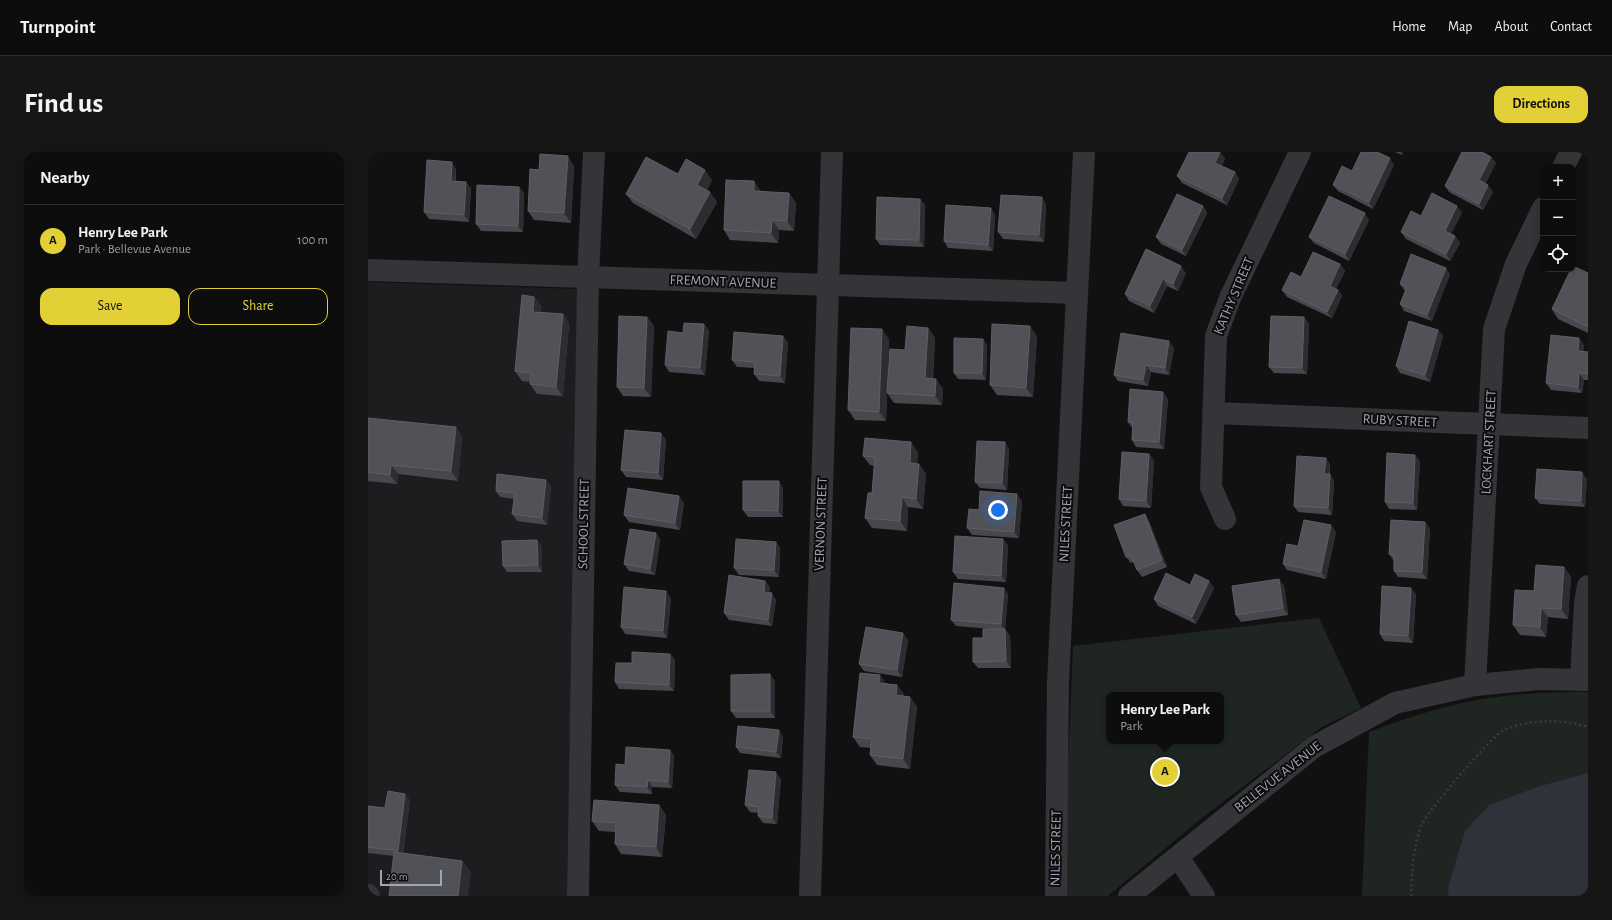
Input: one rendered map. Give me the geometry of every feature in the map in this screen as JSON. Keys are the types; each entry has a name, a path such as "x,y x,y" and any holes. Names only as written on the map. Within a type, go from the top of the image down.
{"street":[{"name":"SCHOOL STREET","path":"578,896 588,277 594,152"},
{"name":"VERNON STREET","path":"810,896 832,152"},
{"name":"NILES STREET","path":"1056,896 1058,682 1084,152"},
{"name":"KATHY STREET","path":"1225,519 1211,487 1216,336 1230,298 1300,152"},
{"path":"1565,164 1571,152"},
{"name":"LOCKHART STREET","path":"1475,685 1494,329 1516,264 1540,214"},
{"name":"FREMONT AVENUE","path":"368,270 1077,293"},
{"name":"RUBY STREET","path":"1213,413 1588,428"},
{"path":"1584,680 1584,602 1588,586"},
{"name":"BELLEVUE AVENUE","path":"1129,896 1314,747 1395,703 1475,685 1539,679 1584,680"},
{"path":"1178,857 1204,896"}],"path":[{"path":"1411,896 1413,862 1422,823 1447,790 1502,730 1531,721 1576,723 1588,726"}],"shaded area":[{"path":"368,282 577,289 567,896 368,896"},
{"path":"1319,618 1361,708 1322,727 1203,817 1108,896 1061,896 1064,870 1073,646"},
{"path":"1588,692 1588,896 1362,896 1369,732 1419,714 1470,701 1513,695"},
{"path":"1588,773 1588,896 1448,896 1449,884 1465,831 1489,805 1537,787"}],"building":[{"path":"1189,152 1220,152 1215,163 1235,172 1222,198 1177,176"},
{"path":"1361,152 1377,152 1390,158 1369,202 1333,185 1342,166 1352,171"},
{"path":"1462,152 1482,152 1491,157 1479,180 1488,185 1479,204 1445,186"},
{"path":"540,154 568,156 564,213 528,211 530,169 539,170"},
{"path":"646,157 678,174 686,159 705,170 697,185 710,192 690,229 626,194"},
{"path":"427,160 452,162 451,181 466,182 464,215 424,212"},
{"path":"726,180 754,181 754,191 789,193 787,221 772,220 771,233 724,230"},
{"path":"477,185 519,187 518,226 476,224"},
{"path":"1432,193 1457,206 1445,231 1455,236 1446,254 1401,232 1411,211 1421,216"},
{"path":"1177,194 1203,206 1182,250 1156,237"},
{"path":"1001,195 1042,197 1039,235 998,232"},
{"path":"1329,196 1365,213 1345,254 1309,237"},
{"path":"877,197 920,199 919,240 876,239"},
{"path":"946,205 991,208 988,245 944,241"},
{"path":"1146,249 1181,266 1173,284 1163,279 1150,306 1125,294"},
{"path":"1313,252 1340,264 1330,286 1338,290 1327,312 1282,290 1291,272 1301,277"},
{"path":"1411,254 1446,268 1427,315 1400,304 1407,287 1400,284"},
{"path":"1576,267 1588,273 1588,327 1552,309 1570,272 1576,272"},
{"path":"522,295 534,297 533,312 563,314 556,387 530,384 531,373 515,371"},
{"path":"619,316 647,317 644,388 617,387"},
{"path":"1271,316 1304,317 1302,368 1269,367"},
{"path":"1409,321 1438,330 1425,375 1396,366"},
{"path":"684,323 704,324 700,368 665,365 668,331 683,333"},
{"path":"992,324 1030,326 1026,388 990,385"},
{"path":"907,326 928,328 925,378 936,379 935,396 887,393 890,349 905,350"},
{"path":"851,328 882,329 879,412 848,410"},
{"path":"734,332 783,336 780,376 754,374 755,362 732,360"},
{"path":"1121,333 1169,341 1165,368 1146,365 1143,380 1114,375"},
{"path":"1551,335 1579,338 1578,351 1588,352 1588,374 1579,373 1578,387 1546,383"},
{"path":"954,338 983,339 982,373 954,373"},
{"path":"1130,389 1163,392 1159,442 1132,440 1133,422 1128,422"},
{"path":"368,418 456,427 451,471 391,465 390,475 368,472"},
{"path":"625,430 661,433 658,473 621,470"},
{"path":"865,438 911,442 910,463 919,464 916,499 902,497 900,521 865,518 868,493 872,493 875,457 863,456"},
{"path":"977,441 1005,442 1002,483 975,482"},
{"path":"1122,452 1149,454 1146,501 1119,499"},
{"path":"1387,453 1415,455 1413,503 1385,502"},
{"path":"1297,456 1326,458 1324,474 1330,474 1328,508 1294,506"},
{"path":"1537,469 1582,472 1581,501 1535,498"},
{"path":"497,474 546,480 542,518 512,514 515,493 496,491"},
{"path":"743,481 779,481 778,511 743,510"},
{"path":"628,488 679,496 675,523 624,515"},
{"path":"980,491 1017,494 1014,532 967,528 969,509 979,510"},
{"path":"1145,514 1162,560 1137,570 1131,555 1126,557 1114,525"},
{"path":"1304,520 1331,525 1321,572 1283,564 1287,544 1298,546"},
{"path":"1391,520 1425,522 1422,572 1394,571 1394,555 1389,554"},
{"path":"630,529 656,533 650,569 624,564"},
{"path":"955,536 1003,539 1001,576 953,572"},
{"path":"736,539 776,542 774,570 734,568"},
{"path":"537,540 538,565 503,566 502,541"},
{"path":"1536,565 1564,567 1561,609 1541,608 1540,627 1513,625 1515,590 1534,591"},
{"path":"1166,573 1190,585 1195,574 1209,581 1192,617 1154,599"},
{"path":"729,575 765,581 764,592 772,593 768,620 724,613"},
{"path":"1279,579 1283,608 1236,615 1232,586"},
{"path":"954,583 1004,588 1001,624 951,620"},
{"path":"1382,586 1411,588 1408,636 1380,634"},
{"path":"624,587 666,591 663,631 621,627"},
{"path":"866,627 903,633 897,670 859,664"},
{"path":"983,629 1005,629 1006,661 973,662 973,638 983,638"},
{"path":"632,652 670,654 669,685 615,682 616,663 632,663"},
{"path":"860,673 880,675 879,683 897,685 896,695 910,697 903,759 870,755 872,739 853,737"},
{"path":"770,674 770,711 731,711 731,675"},
{"path":"738,726 779,730 776,752 736,747"},
{"path":"626,747 670,750 668,782 648,780 647,787 615,785 616,764 625,765"},
{"path":"749,770 776,772 772,818 758,816 759,807 745,805"},
{"path":"388,791 405,794 398,851 368,847 368,806 385,808"},
{"path":"594,800 659,805 656,847 615,844 616,823 592,821"},
{"path":"394,852 462,861 458,896 389,896"}],"place":[{"name":"Henry Lee Park","path":"1165,772"}]}
